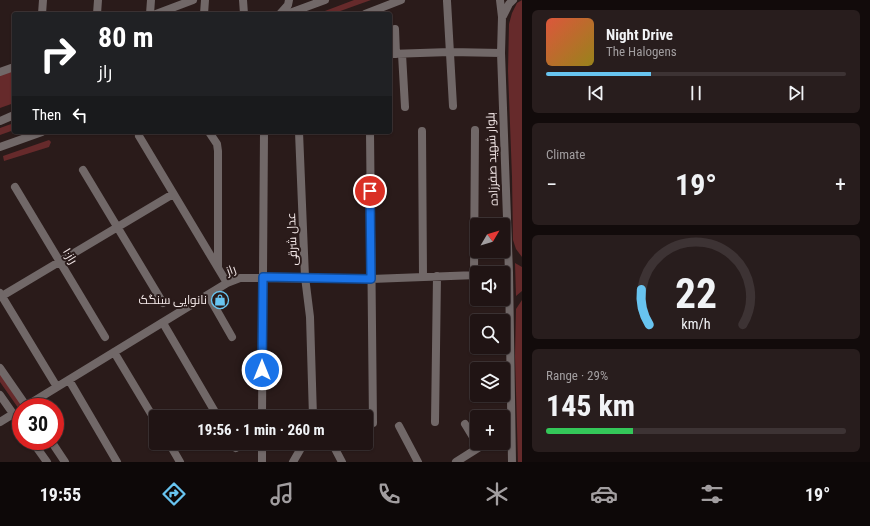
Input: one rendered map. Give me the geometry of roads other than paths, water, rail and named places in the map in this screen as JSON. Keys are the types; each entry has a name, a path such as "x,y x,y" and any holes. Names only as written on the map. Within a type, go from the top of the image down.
{"street":[{"path":"42,12 43,0"},
{"path":"97,12 98,0"},
{"path":"150,12 151,0"},
{"path":"161,12 193,0"},
{"path":"204,12 205,0"},
{"path":"243,0 244,12"},
{"path":"282,12 288,5 289,0"},
{"path":"292,12 325,0"},
{"path":"370,12 401,0"},
{"name":"بلوار شهید صفرزاده","path":"500,0 502,17 501,53 506,266"},
{"path":"502,17 513,0"},
{"path":"447,1 453,106"},
{"path":"395,29 396,54 405,107"},
{"path":"396,54 450,52 501,53"},
{"path":"0,72 12,68"},
{"path":"0,120 12,116"},
{"path":"475,130 476,266"},
{"path":"422,131 423,276"},
{"path":"0,147 36,134"},
{"path":"210,134 217,144 218,151 218,268"},
{"path":"262,410 264,134"},
{"name":"عدل شرقی","path":"299,134 305,277 310,317 313,410"},
{"path":"370,134 373,410"},
{"path":"139,136 227,283"},
{"path":"83,170 163,303"},
{"name":"راز۱۰","path":"15,187 105,337"},
{"path":"57,387 1,295 60,262 173,194"},
{"name":"راز","path":"40,398 227,283 240,278 305,277 371,279 470,275"},
{"path":"436,422 437,276"},
{"path":"208,295 232,337"},
{"name":"بلوار شهید صفرزاده","path":"507,306 512,462"},
{"path":"163,323 214,410"},
{"path":"114,352 149,410"},
{"path":"0,368 21,398"},
{"path":"69,380 117,462"},
{"path":"0,395 12,413"},
{"path":"0,422 12,415"},
{"path":"465,424 470,430"},
{"path":"399,426 418,462"},
{"path":"38,450 47,462"},
{"path":"57,450 65,462"},
{"path":"173,450 180,462"},
{"path":"262,450 262,462"},
{"path":"293,462 300,450"},
{"path":"336,450 342,462"},
{"path":"456,462 475,450"}],"place":[{"name":"نانوایی سنگک","path":"220,300"}]}
